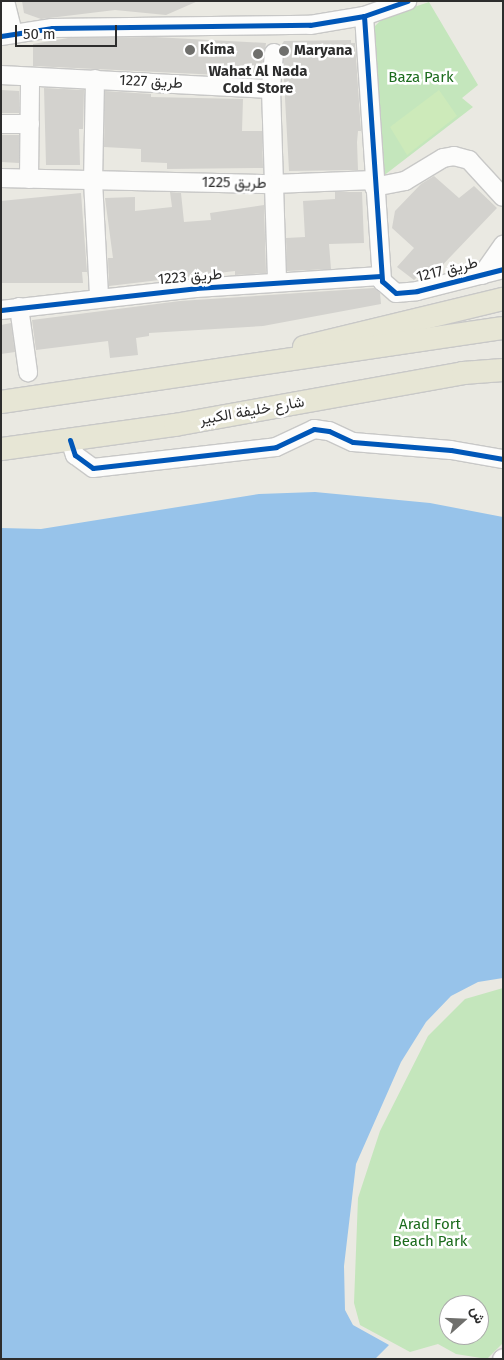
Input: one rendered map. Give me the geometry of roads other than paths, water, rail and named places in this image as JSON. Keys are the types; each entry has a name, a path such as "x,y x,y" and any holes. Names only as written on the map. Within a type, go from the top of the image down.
{"main road":[{"path":"252,363 332,340 503,299"},
{"path":"1,402 252,363 340,354 503,328"},
{"name":"شارع خليفة الكبير","path":"1,449 175,425 463,374 503,370"}],"street":[{"path":"5,1 7,34 52,28 310,25 364,16 407,1"},
{"path":"364,16 381,276"},
{"path":"274,53 271,89 277,282"},
{"name":"طريق 1227","path":"1,75 271,89"},
{"path":"29,179 30,77"},
{"path":"95,79 93,181 99,297"},
{"path":"1,124 30,124"},
{"name":"طريق 1225","path":"1,178 273,184 398,184 443,158 459,156 469,160 503,197"},
{"path":"482,275 503,245"},
{"name":"طريق 1217","path":"381,276 389,290 396,293 417,291 503,268"},
{"name":"طريق 1223","path":"1,310 99,297 277,282 381,276"},
{"path":"19,307 28,372"},
{"path":"70,440 75,455 93,468 276,447 314,429 329,431 353,442 451,450 503,459"}],"water":[{"path":"315,492 430,503 503,517 503,978 478,982 451,996 426,1022 401,1062 356,1164 344,1266 345,1310 353,1325 389,1345 375,1359 1,1359 1,528 41,529 259,494"}],"place":[{"name":"Kima","path":"190,50"},
{"name":"Maryana","path":"284,51"},
{"name":"Wahat Al Nada Cold Store","path":"258,54"}],"park label":[{"name":"Baza Park","path":"421,78"},
{"name":"Arad Fort Beach Park","path":"430,1232"}]}
